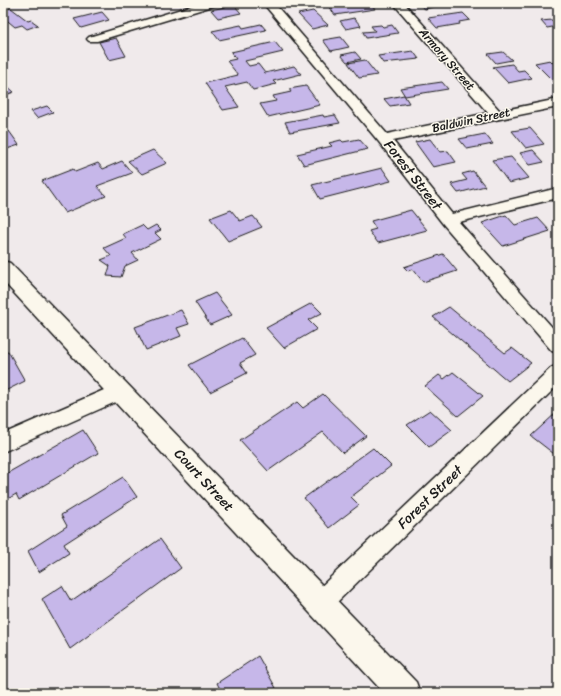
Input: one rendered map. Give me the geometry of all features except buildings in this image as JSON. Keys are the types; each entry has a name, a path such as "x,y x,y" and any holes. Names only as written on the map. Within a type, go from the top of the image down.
{"main road":[{"name":"Court Street","path":"3,268 405,693"}],"street":[{"path":"93,38 212,3"},
{"name":"Forest Street","path":"268,3 384,139 448,220 558,346"},
{"name":"Armory Street","path":"398,3 496,114"},
{"name":"Baldwin Street","path":"384,139 558,102"},
{"path":"448,220 558,193"},
{"name":"Forest Street","path":"320,603 558,373"},
{"path":"3,443 120,391"}]}
